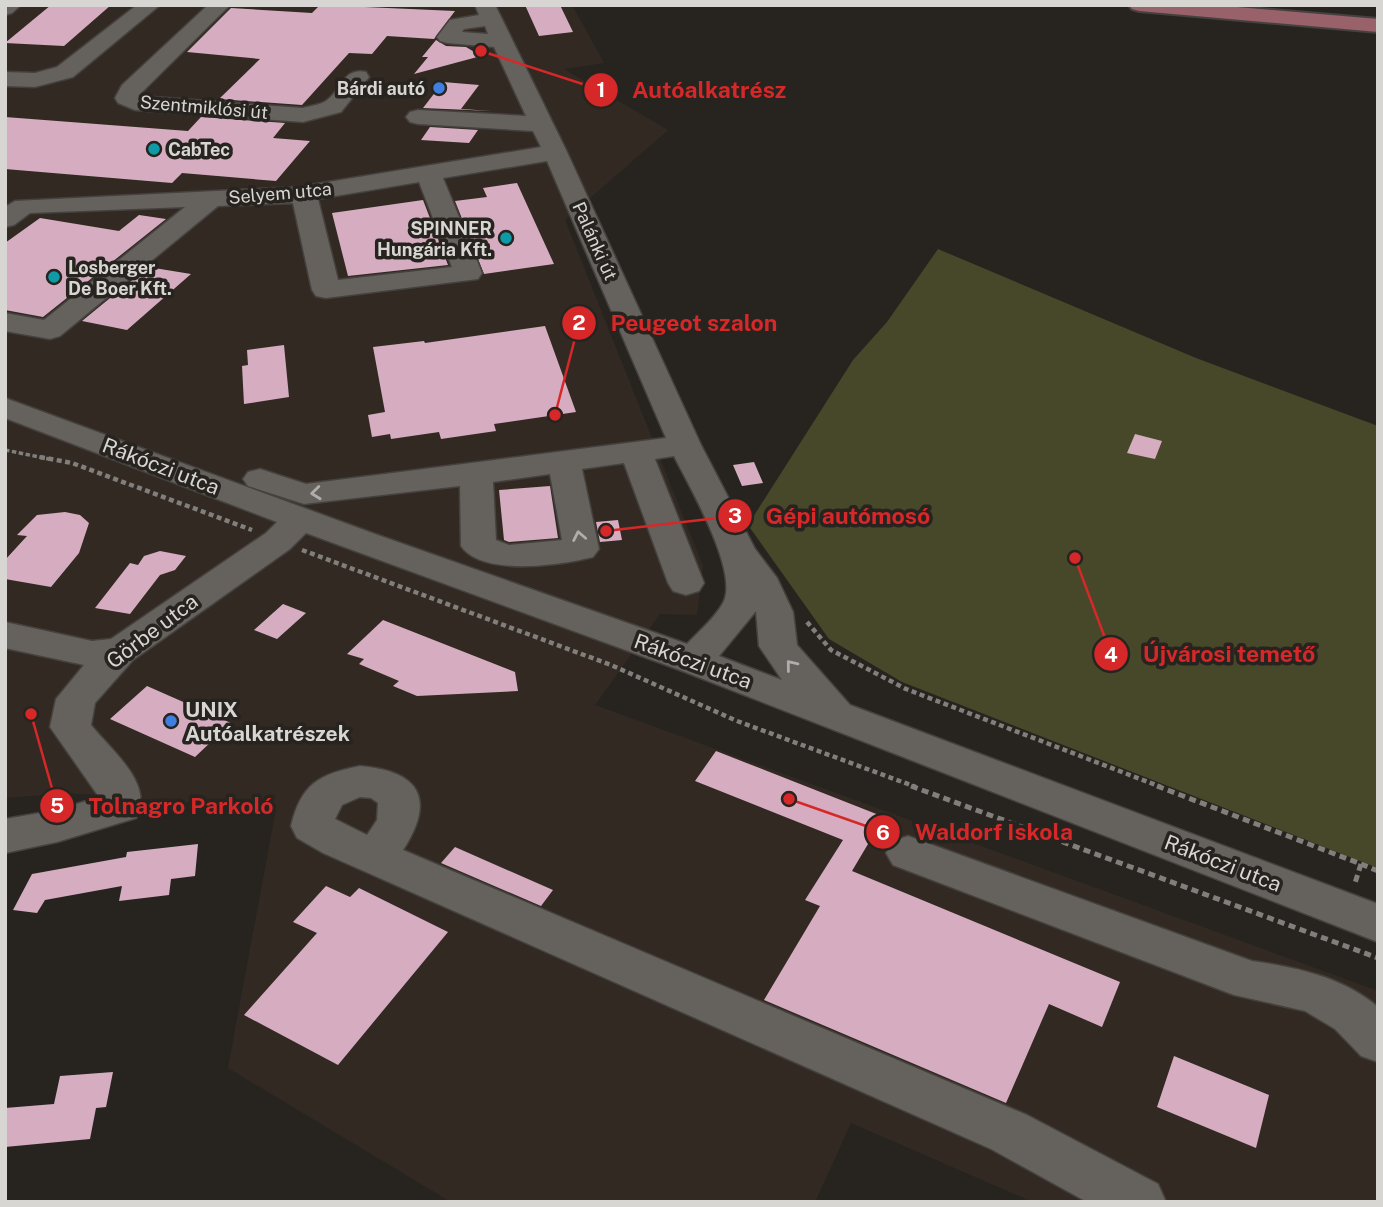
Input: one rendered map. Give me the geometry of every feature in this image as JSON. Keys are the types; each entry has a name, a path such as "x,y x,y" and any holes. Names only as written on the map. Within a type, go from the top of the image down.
{"main road":[{"path":"1139,5 1378,26"}],"street":[{"path":"5,9 11,5"},
{"path":"5,79 35,79 65,72 150,5"},
{"name":"Szentmiklósi út","path":"220,5 130,89 126,98 135,103 303,115 333,107 358,77"},
{"name":"Palánki út","path":"493,21 555,152 685,445 739,553 765,590 775,612 778,646 788,662 837,715"},
{"path":"418,117 542,124"},
{"name":"Selyem utca","path":"5,219 24,205 304,194 555,152"},
{"path":"304,194 326,290 468,273 428,173"},
{"path":"5,322 50,330 211,199"},
{"name":"Rákóczi utca","path":"5,407 173,471 289,529 588,622 694,660 1362,916"},
{"path":"173,471 229,468 304,494 476,474 479,546 506,556 581,549 564,463 685,445"},
{"path":"636,452 686,583"},
{"path":"384,485 367,508 376,523 540,578 588,622"},
{"name":"Görbe utca","path":"5,836 57,826 121,807 120,790 70,727 76,699 120,651 289,529"},
{"name":"Palánki út","path":"694,660 741,606 744,593 739,553"},
{"path":"694,660 751,651 775,629"},
{"path":"5,635 92,654 120,651"},
{"path":"908,853 1251,981 1291,986 1329,999 1368,1027 1378,1041"},
{"path":"375,857 1009,1132 1139,1202"}],"lane":[{"path":"476,474 564,463"}],"path":[{"path":"7,450 72,463 289,529 428,599 611,665 737,720 1378,958"},
{"path":"813,631 831,650 906,689 1378,871"},
{"path":"1361,864 1362,916"}],"shaded area":[{"path":"5,5 572,5 604,63 564,69 668,130 565,220 703,566 697,615 660,614 595,705 1378,991 1378,1202 1033,1202 851,1123 815,1202 451,1202 228,1068 276,809 68,793 5,798"}],"green space":[{"path":"938,249 1196,358 1378,426 1378,868 902,682 829,639 748,525 853,360 887,322"}],"building":[{"path":"51,5 111,5 64,46 5,43"},
{"path":"320,5 455,11 434,39 387,36 372,54 349,53 302,105 219,99 260,59 187,52 231,8 312,13"},
{"path":"525,5 560,5 573,32 539,36"},
{"path":"436,40 446,46 466,47 481,56 414,74 428,57 422,57"},
{"path":"443,82 479,85 461,109 492,111 423,108"},
{"name":"CabTec","path":"5,117 188,131 201,117 285,123 273,138 310,141 276,181 182,173 172,183 5,169"},
{"path":"430,127 478,130 469,143 421,140"},
{"name":"SPINNER Hungária Kft.","path":"517,183 554,264 484,274 455,201 487,197 483,188"},
{"path":"423,200 448,265 348,276 332,213"},
{"name":"Losberger De Boer Kft.","path":"139,215 166,219 43,317 5,310 5,243 40,218 119,231"},
{"path":"148,267 191,274 127,330 82,321"},
{"path":"545,326 576,412 494,424 496,431 441,439 439,432 391,439 390,434 372,437 368,415 385,412 373,347 425,343"},
{"path":"284,345 289,397 244,404 242,366 248,365 247,350"},
{"path":"1135,434 1162,441 1155,459 1127,453"},
{"path":"754,462 763,483 742,486 733,465"},
{"path":"550,486 558,538 509,542 504,540 499,490"},
{"path":"65,512 80,515 89,523 79,553 51,587 5,579 5,560 27,536 17,535 37,515"},
{"path":"618,520 622,540 600,542 596,522"},
{"path":"160,551 186,556 175,570 160,575 130,614 95,608 130,563 138,565 144,556"},
{"path":"283,604 306,613 277,639 254,630"},
{"path":"383,620 515,672 518,691 417,696 393,686 399,681 359,664 364,659 347,654"},
{"name":"UNIX Autóalkatrészek","path":"147,686 231,723 195,757 110,719"},
{"path":"716,751 884,817 852,871 1120,982 1102,1027 1049,1004 1006,1103 764,1000 820,906 805,900 843,840 695,781"},
{"path":"198,844 195,876 171,879 169,895 119,901 122,886 45,900 37,913 13,910 32,874 126,857 127,852"},
{"path":"455,847 553,890 541,906 441,863"},
{"path":"326,886 350,897 359,888 448,932 338,1065 244,1015 317,933 293,922"},
{"path":"1174,1056 1269,1095 1256,1148 1157,1107"},
{"path":"113,1072 106,1107 96,1108 90,1139 5,1147 5,1108 54,1104 60,1076"}],"place":[{"name":"Autóalkatrész","path":"481,51"},
{"name":"Bárdi autó","path":"439,88"},
{"name":"CabTec","path":"154,149"},
{"name":"SPINNER Hungária Kft.","path":"506,238"},
{"name":"Losberger De Boer Kft.","path":"54,277"},
{"name":"Peugeot szalon","path":"555,415"},
{"name":"Gépi autómosó","path":"606,531"},
{"name":"Újvárosi temető","path":"1075,558"},
{"name":"Tolnagro Parkoló","path":"31,714"},
{"name":"UNIX Autóalkatrészek","path":"171,721"},
{"name":"Waldorf Iskola","path":"789,799"}]}
